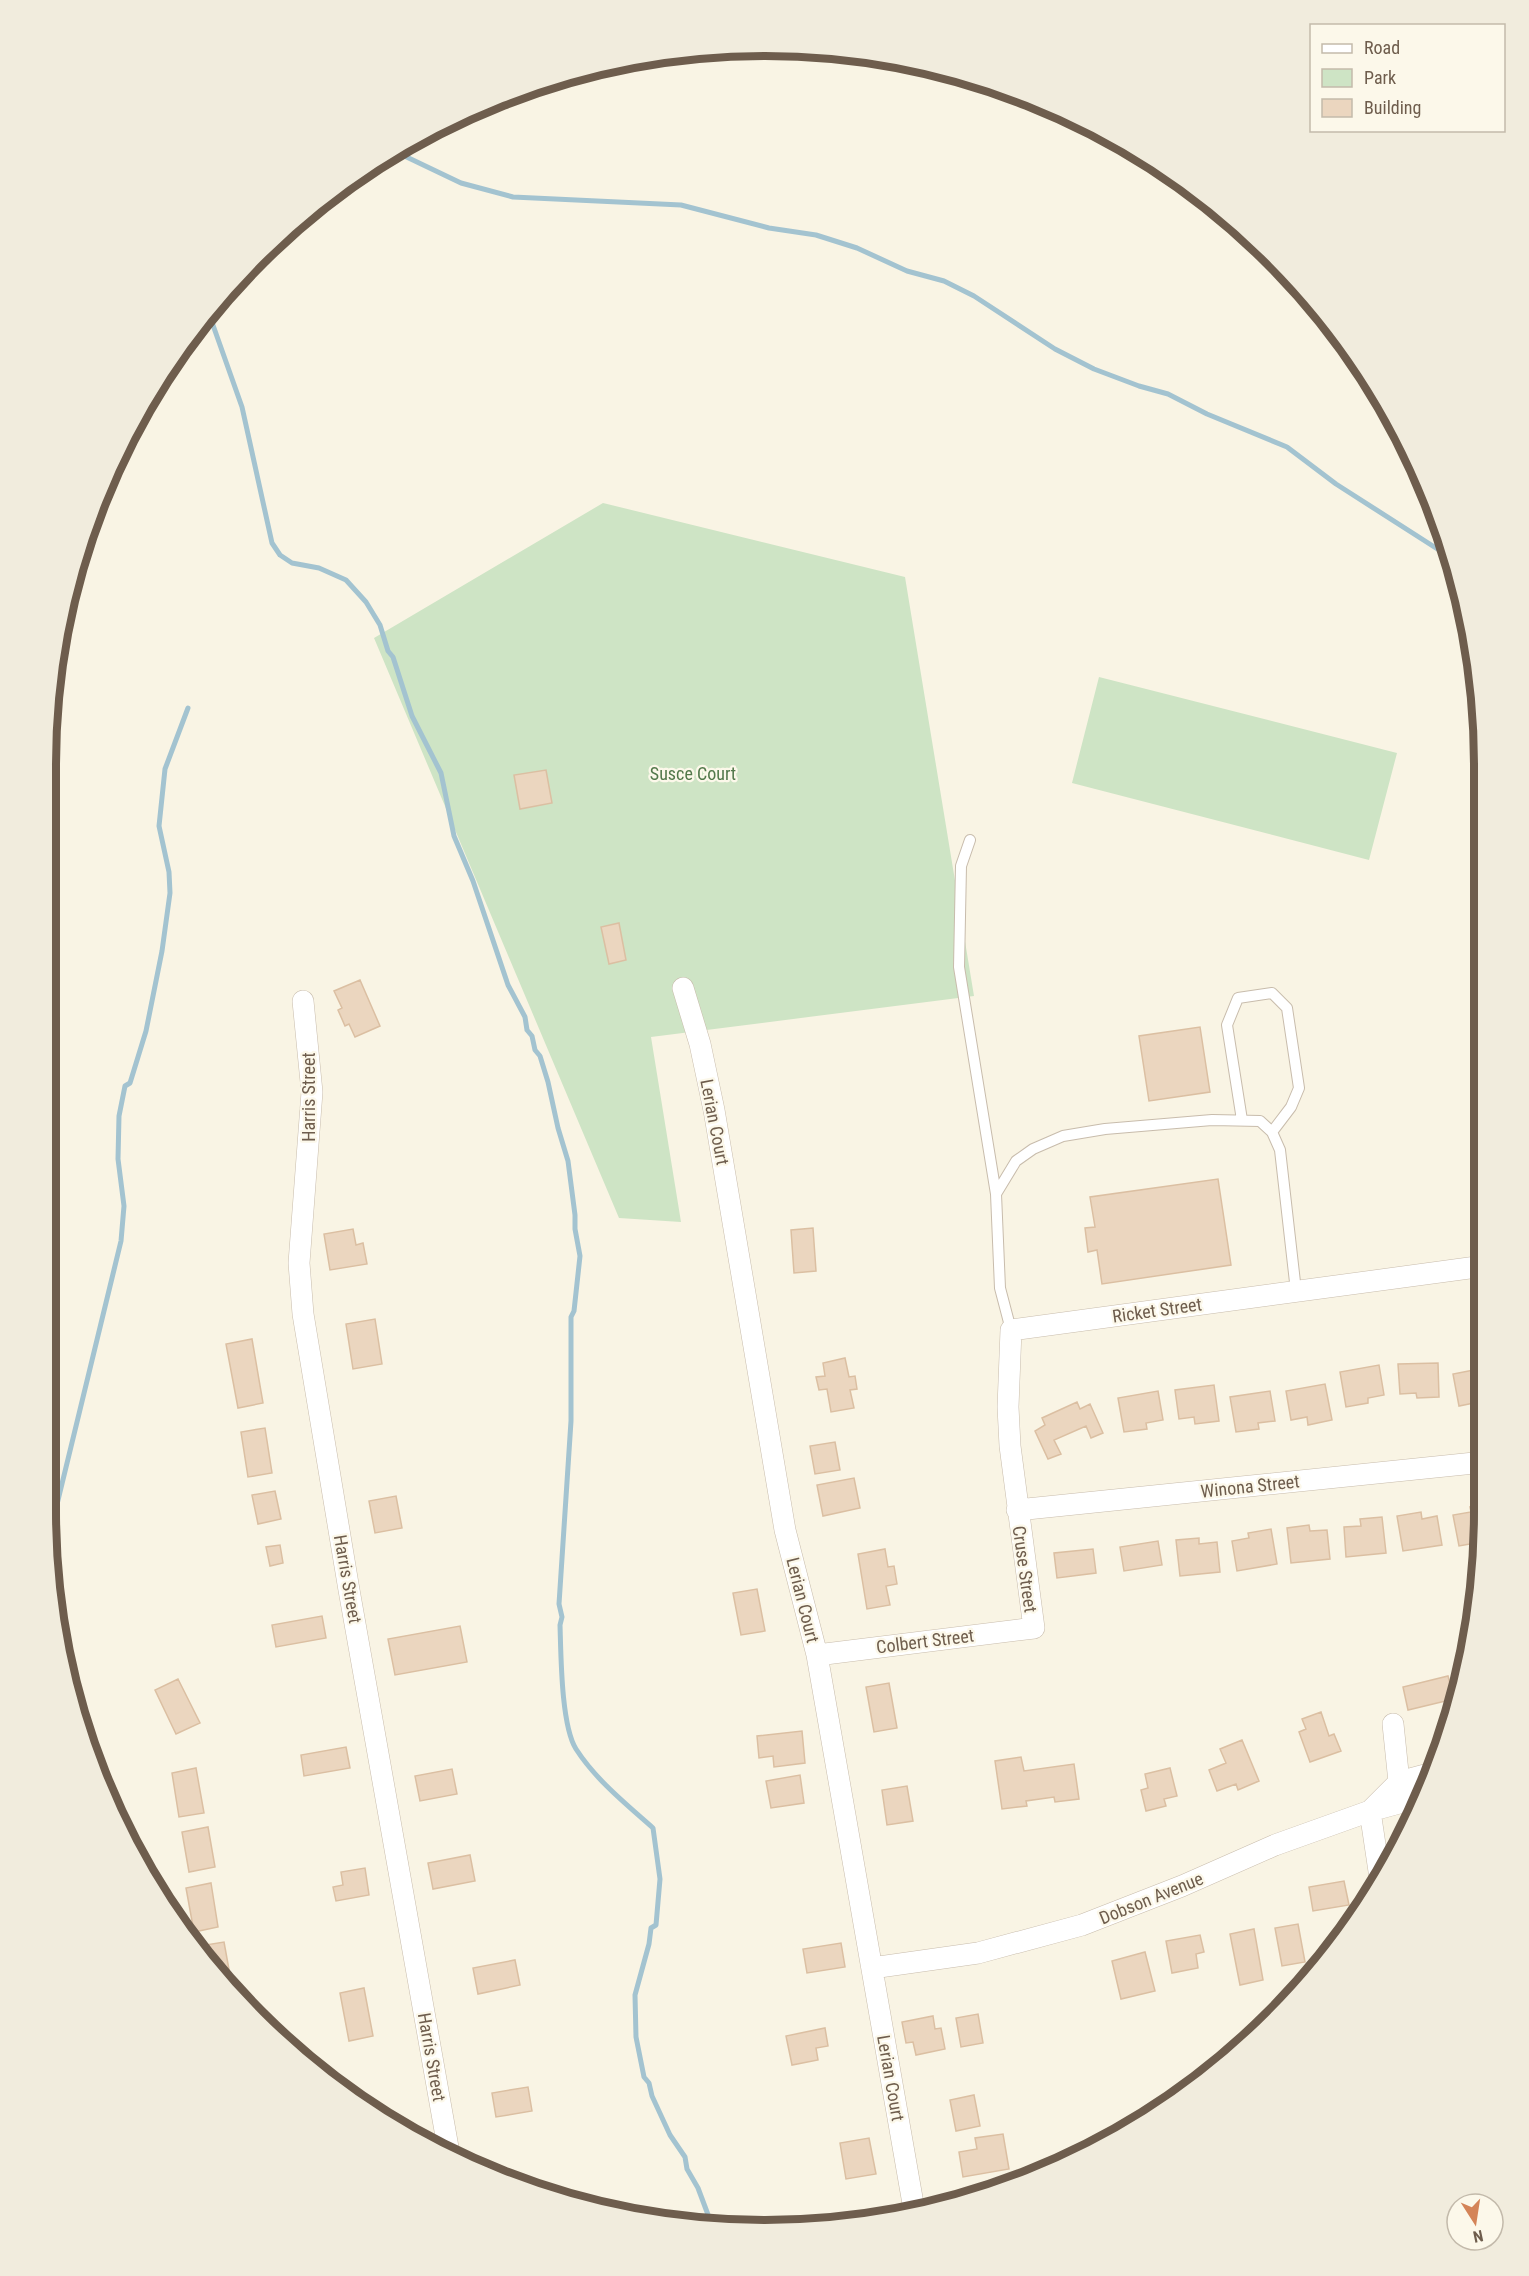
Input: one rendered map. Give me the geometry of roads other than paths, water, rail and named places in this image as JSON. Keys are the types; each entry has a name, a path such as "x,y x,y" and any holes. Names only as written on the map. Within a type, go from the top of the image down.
{"street":[{"name":"Lerian Court","path":"683,988 700,1044 714,1110 785,1530 817,1654 913,2205"},
{"name":"Harris Street","path":"303,1000 312,1092 299,1263 303,1314 349,1590 448,2145"},
{"name":"Ricket Street","path":"1011,1330 1474,1267"},
{"path":"1011,1330 1008,1407 1017,1510"},
{"name":"Winona Street","path":"1017,1510 1474,1463"},
{"name":"Cruse Street","path":"1017,1510 1034,1628"},
{"name":"Colbert Street","path":"817,1654 1034,1628"},
{"path":"1393,1724 1399,1782"},
{"path":"1378,1867 1370,1811 1399,1782 1423,1775"},
{"name":"Dobson Avenue","path":"872,1968 978,1953 1082,1925 1182,1886 1275,1845 1370,1811 1412,1799"}],"lane":[{"path":"970,840 961,866 959,967 996,1194 1000,1288 1011,1330"},
{"path":"1242,1120 1227,1025 1238,998 1272,993 1287,1008 1299,1088 1291,1107 1272,1132"},
{"path":"996,1194 1016,1161 1033,1149 1063,1136 1117,1128 1212,1120 1260,1120 1272,1132 1280,1150 1296,1291"}],"waterway":[{"path":"402,155 461,183 513,197 681,205 769,228 816,235 857,248 907,271 944,281 974,296 1055,349 1094,369 1168,394 1207,414 1287,447 1336,484 1440,551"},
{"path":"212,321 242,407 272,543 280,555 292,563 319,568 346,580 366,602 380,625 412,716 441,773 454,836 473,881 508,985 525,1017 527,1030 532,1036 548,1082 568,1161 580,1256 574,1311 571,1317 571,1421 559,1604 562,1617 560,1638 567,1724 576,1749 593,1771 653,1828 660,1879 656,1925 651,1928 635,1995 636,2037 644,2077 649,2083 652,2096 670,2135 685,2157 687,2169 698,2188 709,2218"},
{"path":"56,1508 121,1241 124,1206 118,1159 119,1116 125,1086 130,1083 146,1031 162,951 170,893 169,872 159,826 165,769 188,708"}],"park label":[{"name":"Susce Court","path":"693,773"}]}
